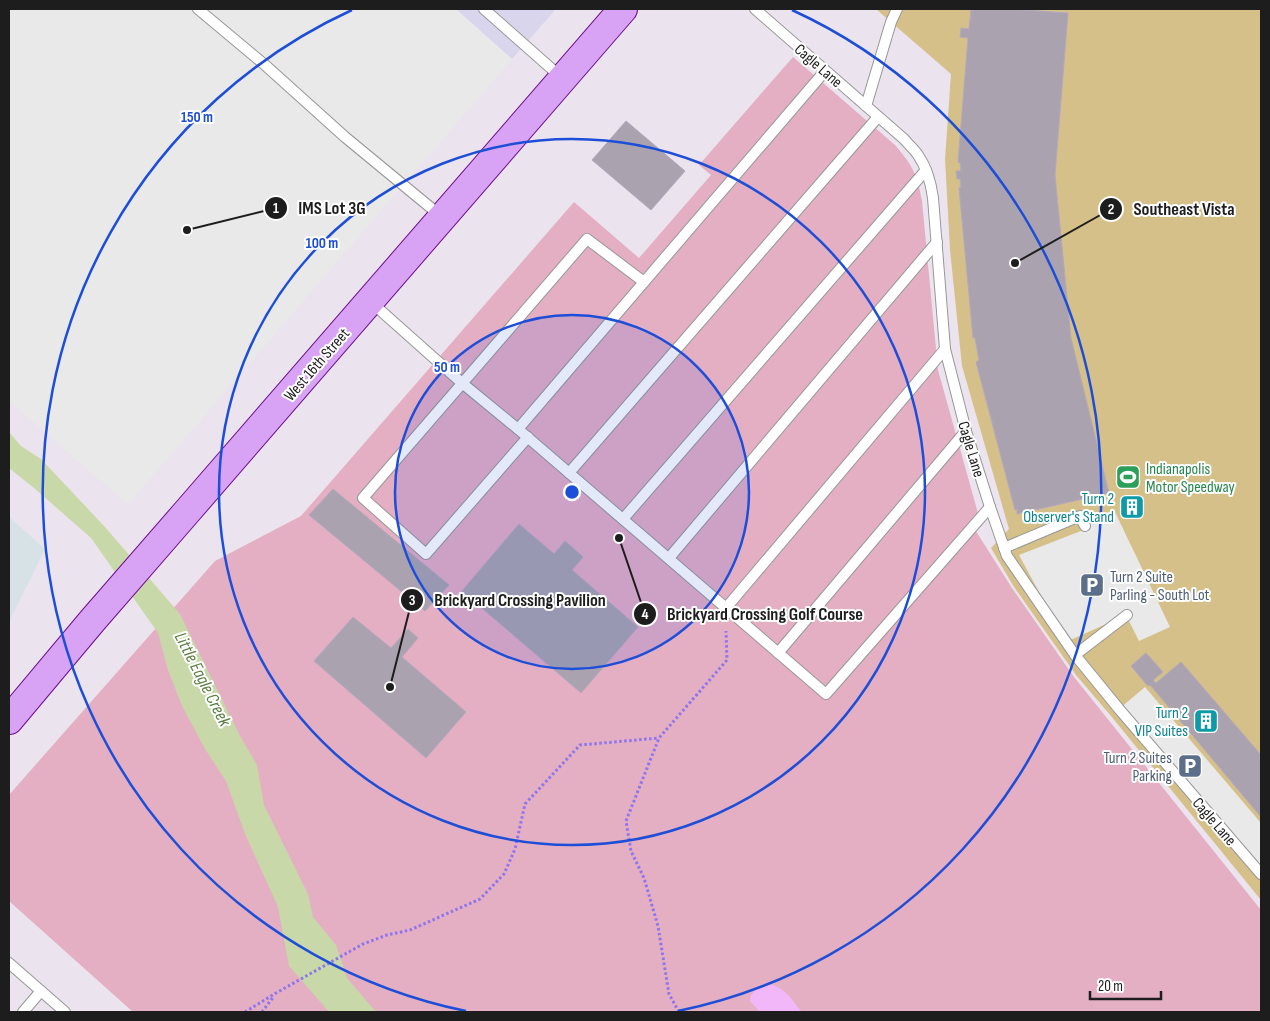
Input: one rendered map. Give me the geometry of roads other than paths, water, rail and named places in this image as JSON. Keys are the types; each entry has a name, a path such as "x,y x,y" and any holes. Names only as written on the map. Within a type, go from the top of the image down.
{"main road":[{"name":"West 16th Street","path":"9,720 92,621 623,9"}],"lane":[{"path":"198,9 265,65 345,138 442,218"},
{"path":"484,9 563,78"},
{"name":"Cagle Lane","path":"755,9 904,139 918,155 931,184 933,198 938,242 945,350 966,431 1007,556 1075,655 1261,874"},
{"path":"866,106 891,22 898,9"},
{"path":"518,429 825,71"},
{"path":"569,473 878,117"},
{"path":"623,519 926,170"},
{"path":"528,437 426,554 363,498 587,238 644,282"},
{"path":"668,558 938,242"},
{"path":"370,301 462,383 528,437 826,694 990,507"},
{"path":"726,608 945,350"},
{"path":"778,652 966,431"},
{"path":"1004,548 1080,516 1085,526"},
{"path":"1075,655 1127,615"},
{"path":"9,963 65,1012"},
{"path":"23,1012 41,991"}],"water":[{"name":"Little Eagle Creek","path":"9,432 21,446 41,459 105,527 180,614 240,736 257,765 264,805 308,894 313,917 336,945 347,978 376,1012 329,1012 289,966 278,907 245,834 226,781 205,749 182,706 168,670 158,633 91,538 9,468"}],"place":[{"name":"IMS Lot 3G","path":"187,230"},
{"name":"Southeast Vista","path":"1015,263"},
{"name":"Indianapolis Motor Speedway","path":"1128,477"},
{"name":"Turn 2 Observer's Stand","path":"1132,507"},
{"name":"Brickyard Crossing Golf Course","path":"619,538"},
{"name":"Turn 2 Suite Parling - South Lot","path":"1092,585"},
{"name":"Brickyard Crossing Pavilion","path":"390,687"},
{"name":"Turn 2 VIP Suites","path":"1206,721"},
{"name":"Turn 2 Suites Parking","path":"1190,766"}]}
